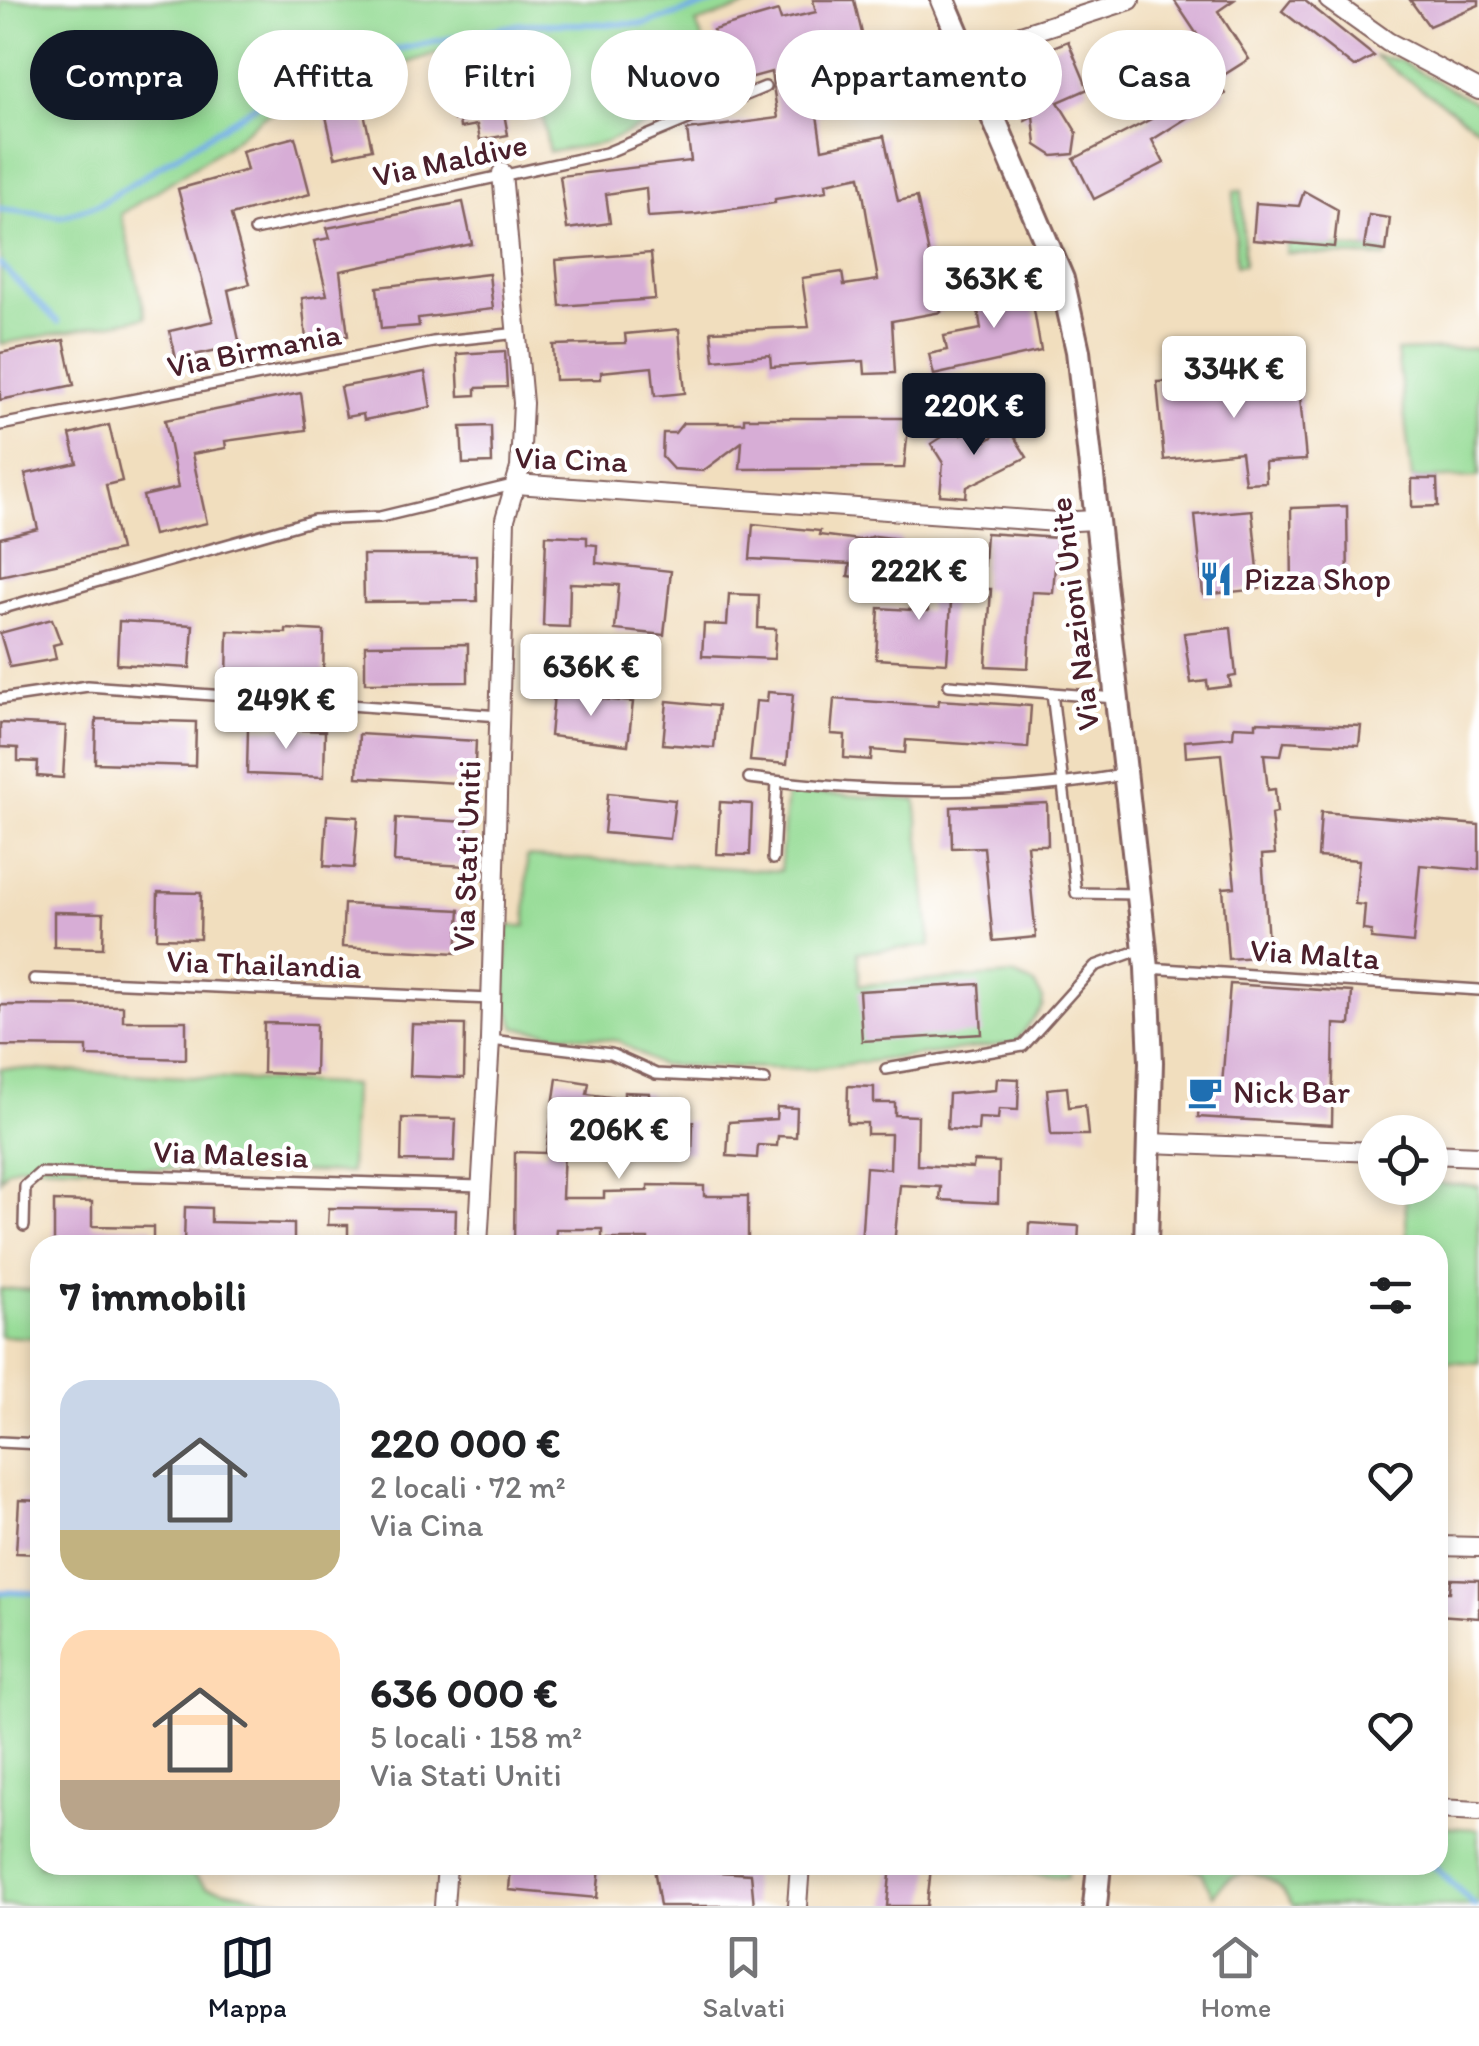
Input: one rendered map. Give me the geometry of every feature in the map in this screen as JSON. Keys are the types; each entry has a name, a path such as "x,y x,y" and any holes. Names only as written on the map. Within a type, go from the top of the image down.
{"street":[{"name":"Via Nazioni Unite","path":"943,0 955,30"},
{"path":"1037,30 1130,0"},
{"path":"1337,2 1388,42 1479,90"},
{"name":"Via Nazioni Unite","path":"994,120 1062,279 1078,351 1146,958 1150,1143 1146,1235"},
{"name":"Via Stati Uniti","path":"479,1235 490,1040 506,519 516,484 523,403 502,173"},
{"name":"Via Cina","path":"516,484 1057,522 1095,520"},
{"path":"1150,1143 1358,1151"},
{"path":"1448,1155 1479,1156"},
{"path":"1448,1546 1479,1547"},
{"path":"1448,1809 1479,1811"},
{"path":"444,1906 446,1875"},
{"path":"798,1906 800,1875"},
{"path":"1095,1906 1098,1875"}],"lane":[{"name":"Via Maldive","path":"255,230 606,153 765,86"},
{"name":"Via Birmania","path":"0,425 414,346 519,334"},
{"name":"Via Cina","path":"0,609 314,520 380,517 516,484"},
{"path":"949,685 1115,698"},
{"path":"0,699 88,686 500,716"},
{"path":"1052,693 1076,894 1137,894"},
{"path":"749,778 914,794 1062,785 1126,774"},
{"path":"773,859 777,782"},
{"path":"886,1070 1023,1046 1096,966 1146,958"},
{"name":"Via Malta","path":"1146,958 1479,990"},
{"name":"Via Thailandia","path":"34,979 491,999"},
{"path":"490,1040 612,1054 656,1074 765,1080"},
{"name":"Via Malesia","path":"24,1226 26,1186 40,1173 482,1186"},
{"path":"0,1442 30,1444"}],"green space":[{"path":"0,0 766,0 696,23 699,30 591,30 591,120 657,120 604,143 549,152 543,120 571,120 571,30 428,30 428,56 408,63 408,30 238,30 238,120 259,120 225,147 121,214 146,317 0,344"},
{"path":"1374,56 1399,60 1479,105 1479,129"},
{"path":"1234,191 1242,191 1244,265 1236,266"},
{"path":"1287,243 1386,251 1386,257 1286,253"},
{"path":"1479,348 1479,477 1412,479 1397,351"},
{"path":"787,791 916,800 931,946 858,952 860,985 1013,975 1034,984 1043,999 1042,1007 1015,1043 809,1069 659,1065 619,1041 516,1028 505,1000 508,926 526,926 527,856 780,871"},
{"path":"0,1068 353,1085 350,1173 20,1165 7,1170 0,1180"},
{"path":"1448,1184 1479,1186 1479,1363 1448,1361 1448,1235 1407,1235 1406,1205 1448,1205"},
{"path":"0,1289 30,1290 30,1338 0,1336"},
{"path":"0,1592 30,1593 30,1875 193,1875 207,1887 311,1906 0,1906"},
{"path":"1448,1827 1479,1829 1479,1906 1293,1906 1276,1884 1258,1875 1448,1875"},
{"path":"1203,1875 1240,1875 1223,1884 1213,1896"}],"building":[{"path":"813,0 854,0 861,30 776,30 776,105 771,72 756,76 756,30 713,30 778,11 781,20 816,12"},
{"path":"1174,0 1234,0 1218,11 1249,59 1226,74 1226,30 1194,30"},
{"path":"1291,0 1304,0 1374,56 1354,67 1282,11"},
{"path":"1410,0 1479,0 1479,5 1429,26"},
{"path":"1068,41 1082,75 1082,92 1062,100 1062,43"},
{"path":"1062,109 1077,133 1074,154 1053,156 1036,145 1033,120 1062,120"},
{"path":"776,118 818,120 822,149 884,136 898,201 917,197 941,312 892,321 895,373 865,374 864,361 771,367 770,355 714,360 711,331 809,327 802,278 842,272 844,285 878,280 860,176 826,183 827,191 697,214 648,217 646,188 606,194 610,223 567,229 560,176 691,161 687,130"},
{"path":"327,120 366,120 372,149 335,157"},
{"path":"459,120 505,120 508,135 480,140 477,125 460,128"},
{"path":"1149,120 1184,120 1152,140 1164,163 1094,199 1074,159"},
{"path":"295,137 310,194 231,215 250,284 228,290 240,345 176,359 170,331 213,321 178,189 247,170 242,151"},
{"path":"1304,191 1338,210 1334,247 1253,240 1256,203 1299,206"},
{"path":"463,202 472,244 340,271 348,336 306,340 302,298 327,295 314,241 330,238 327,228"},
{"path":"1369,215 1390,218 1386,251 1364,248"},
{"path":"651,253 655,299 560,306 556,260"},
{"path":"489,274 493,309 418,318 419,326 381,329 377,287"},
{"path":"1029,280 1041,351 934,375 929,354 947,350 944,336 981,329 975,291"},
{"path":"679,329 685,393 655,396 652,367 601,372 601,379 555,380 553,345 626,343 625,334"},
{"path":"64,340 74,385 0,400 0,353"},
{"path":"505,351 507,387 476,388 476,395 459,396 457,354"},
{"path":"425,372 431,407 364,420 363,414 346,417 340,387"},
{"path":"1298,376 1306,460 1265,462 1266,482 1245,483 1241,452 1164,460 1157,382"},
{"path":"301,393 306,430 225,441 226,448 192,454 207,523 153,535 143,496 178,488 165,420"},
{"path":"744,418 909,418 904,468 740,469 742,442 703,471 673,469 662,457 663,433 675,433 683,423 744,423"},
{"path":"109,425 122,481 106,485 120,550 0,576 0,538 38,529 25,474 77,463 70,435"},
{"path":"491,426 492,463 463,464 461,427"},
{"path":"974,427 984,442 1008,427 1027,457 967,487 966,497 940,495 943,463 931,444 956,428 961,435"},
{"path":"1412,479 1437,479 1438,506 1412,507"},
{"path":"1347,506 1348,589 1292,590 1291,508"},
{"path":"1252,510 1260,589 1203,595 1195,515"},
{"path":"753,524 820,531 819,535 859,540 875,536 901,539 898,573 879,575 878,580 848,576 850,564 750,559"},
{"path":"986,533 1057,538 1053,593 1032,592 1028,668 986,666 991,589 982,589"},
{"path":"546,535 587,537 587,544 597,545 596,563 671,571 664,635 615,630 619,585 570,583 569,627 543,626"},
{"path":"363,555 476,555 477,601 364,602"},
{"path":"906,571 953,571 947,663 876,659 879,608 928,611 927,585 906,584"},
{"path":"729,594 759,595 758,628 776,629 774,659 702,656 704,624 727,625"},
{"path":"52,619 61,643 53,645 56,659 10,667 0,633"},
{"path":"119,621 193,625 190,668 117,664"},
{"path":"1231,628 1236,676 1229,677 1231,686 1208,689 1207,681 1191,683 1184,633"},
{"path":"286,629 324,631 323,686 227,680 228,631 286,633"},
{"path":"468,644 468,682 365,683 365,645"},
{"path":"768,692 793,694 787,764 750,761 756,701 767,702"},
{"path":"554,694 633,702 628,745 550,736"},
{"path":"834,699 938,706 939,700 1031,706 1028,748 906,740 905,753 872,750 871,760 844,758 845,735 831,734"},
{"path":"667,701 718,706 714,748 663,744"},
{"path":"96,719 196,722 195,766 95,763"},
{"path":"1256,722 1361,726 1359,745 1284,741 1281,755 1264,754 1268,790 1275,789 1277,813 1271,814 1275,854 1262,855 1269,956 1228,959 1223,888 1235,887 1221,754 1186,757 1185,741 1233,737 1234,726 1256,727"},
{"path":"0,723 66,726 63,778 37,776 38,762 18,761 18,748 0,747"},
{"path":"248,728 325,731 324,777 247,774"},
{"path":"359,734 476,741 474,784 357,777"},
{"path":"608,793 675,800 670,839 604,833"},
{"path":"720,802 752,804 750,855 717,854"},
{"path":"1047,803 1048,845 1027,845 1036,937 993,941 984,847 952,848 951,807"},
{"path":"1321,812 1479,825 1479,870 1420,865 1413,943 1371,939 1372,931 1363,930 1365,905 1355,904 1359,860 1318,857"},
{"path":"327,815 358,817 354,868 324,866"},
{"path":"396,818 468,822 466,866 394,862"},
{"path":"158,892 201,893 200,939 157,938"},
{"path":"344,904 460,910 457,953 342,947"},
{"path":"54,912 104,913 103,948 54,947"},
{"path":"979,984 982,1034 862,1041 859,991"},
{"path":"1230,984 1352,992 1350,1025 1334,1024 1332,1125 1198,1117 1200,1084 1222,1085"},
{"path":"0,1005 123,1006 123,1021 186,1021 186,1059 87,1056 87,1047 0,1046"},
{"path":"264,1023 316,1024 315,1075 263,1073"},
{"path":"412,1024 465,1025 464,1078 410,1076"},
{"path":"557,1078 589,1083 587,1094 624,1099 624,1092 649,1093 649,1108 670,1109 670,1121 693,1122 692,1152 666,1152 667,1140 643,1139 643,1128 594,1131 565,1126 562,1198 604,1198 604,1192 648,1191 648,1185 704,1186 704,1196 748,1196 748,1235 602,1235 602,1229 556,1229 556,1235 514,1235 515,1152 546,1153"},
{"path":"997,1078 1019,1079 1018,1110 999,1109 998,1119 979,1118 978,1131 947,1129 949,1094 996,1090"},
{"path":"848,1086 874,1087 874,1103 895,1103 895,1115 918,1116 917,1165 973,1168 974,1161 999,1162 998,1203 940,1200 941,1187 900,1185 895,1235 862,1235 866,1167 890,1169 891,1134 867,1134 867,1123 847,1123"},
{"path":"1067,1087 1069,1107 1085,1105 1088,1135 1051,1135 1047,1089"},
{"path":"777,1107 797,1108 796,1137 778,1136 777,1146 758,1145 757,1158 727,1156 729,1122 776,1119"},
{"path":"402,1118 456,1119 454,1162 401,1161"},
{"path":"54,1201 92,1202 92,1226 153,1227 153,1235 54,1235"},
{"path":"185,1207 211,1208 211,1222 294,1224 294,1235 184,1235"},
{"path":"329,1208 456,1210 455,1235 348,1235 348,1225 328,1225"},
{"path":"1029,1223 1079,1226 1079,1235 1028,1235"},
{"path":"19,1500 30,1501 30,1554 16,1553"},
{"path":"1451,1579 1479,1580 1479,1618 1448,1616"},
{"path":"510,1875 599,1875 597,1898 509,1890"},
{"path":"655,1875 751,1875 754,1906 660,1906"},
{"path":"890,1875 930,1875 927,1906 887,1906"}],"waterway":[{"path":"0,209 62,216 100,204 285,87 389,51 522,24 645,24 723,0"},
{"path":"0,264 58,322"},
{"path":"0,1592 30,1593"},
{"path":"1443,1875 1475,1906"}],"place":[{"name":"Pizza Shop","path":"1216,579"},
{"name":"Nick Bar","path":"1205,1092"}]}
